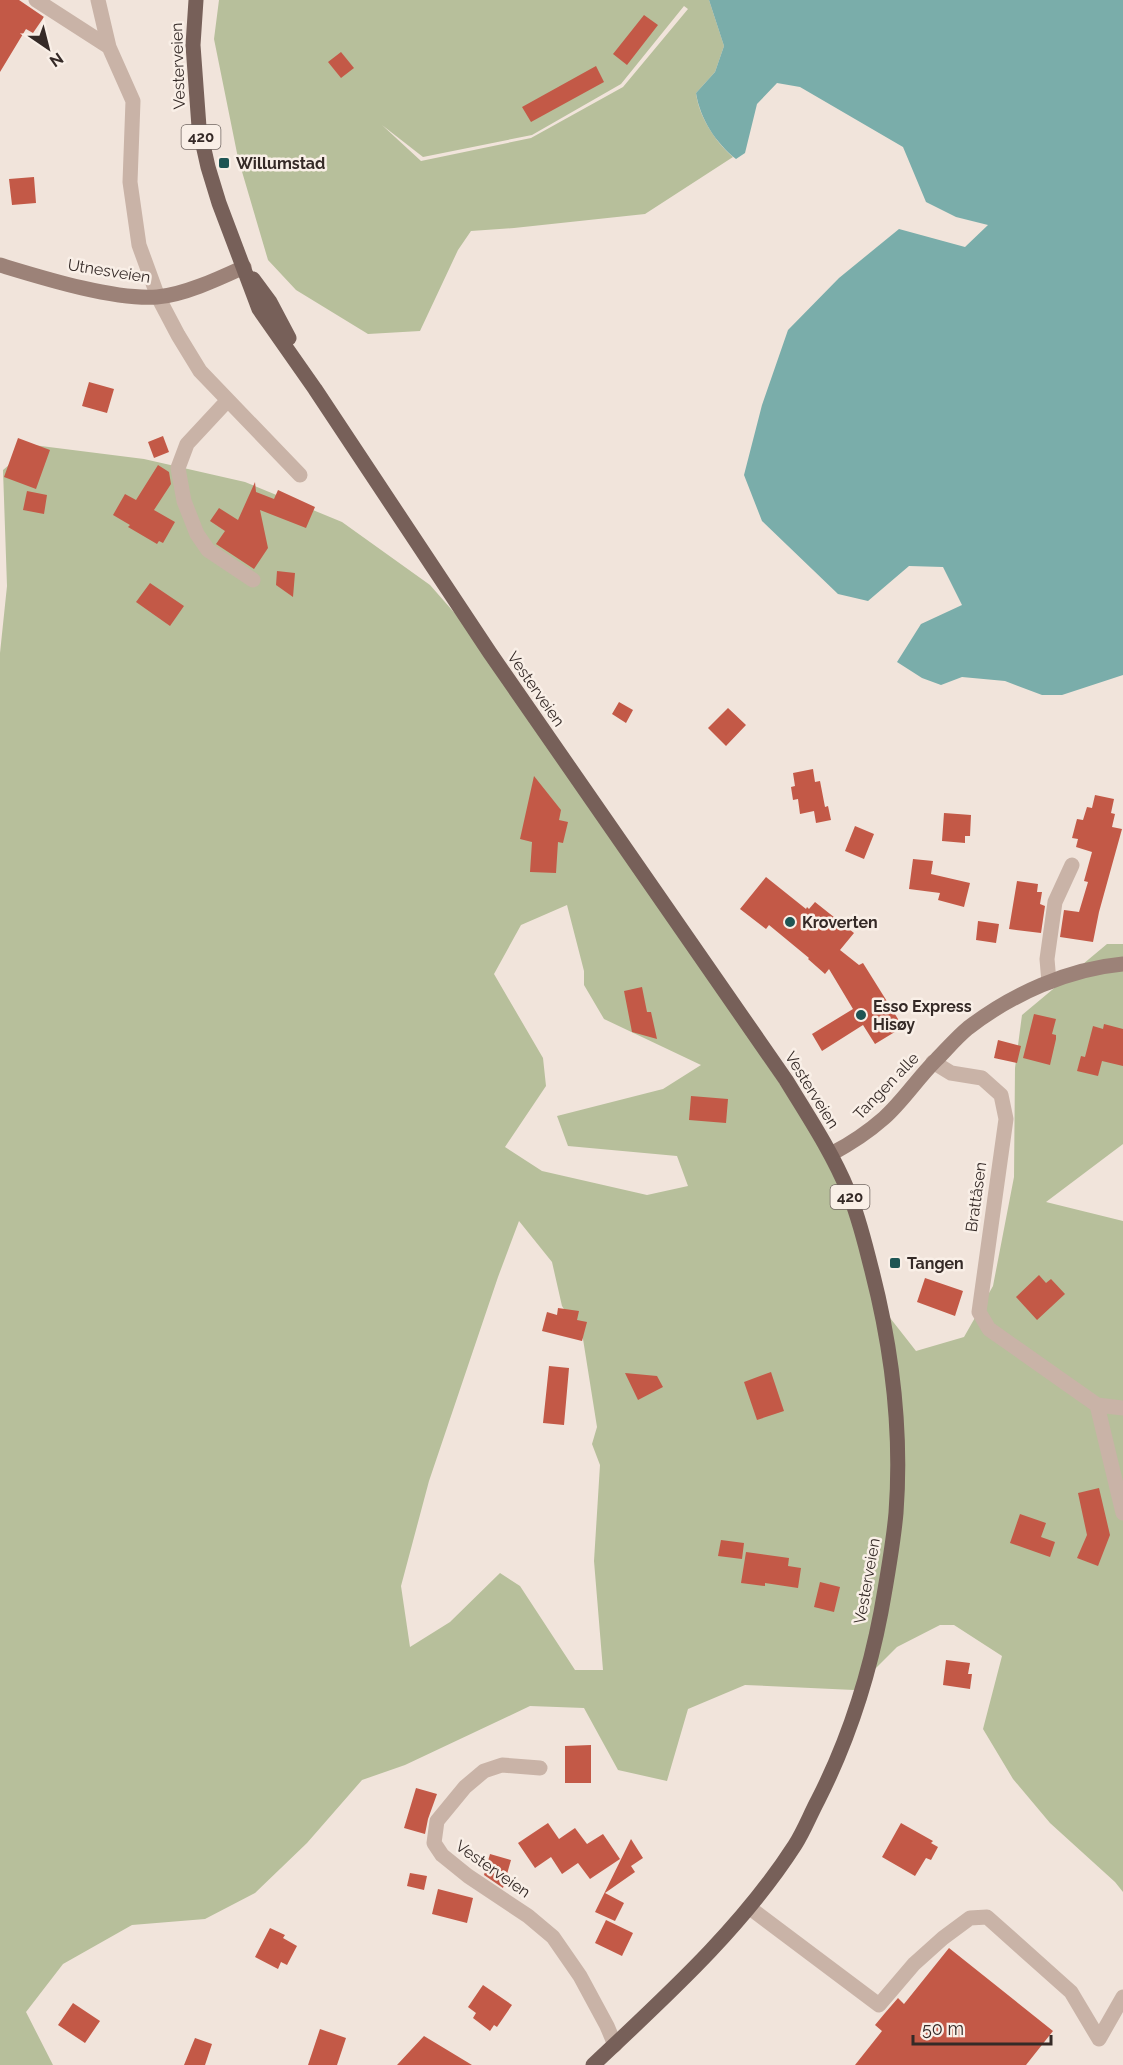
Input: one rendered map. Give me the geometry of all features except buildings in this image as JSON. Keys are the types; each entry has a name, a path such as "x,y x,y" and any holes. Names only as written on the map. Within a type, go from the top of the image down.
{"main road":[{"name":"Vesterveien","path":"196,0 193,45 199,127 216,194 244,267 270,302 315,388 490,653 786,1080 831,1154 848,1191 861,1229 886,1333 894,1394 898,1460 896,1514 890,1566 859,1704 834,1770 796,1844 750,1908 686,1976 593,2065"},
{"name":"Utnesveien","path":"0,265 52,280 107,292 158,297 196,287 244,267"},
{"name":"Tangen alle","path":"831,1154 858,1139 885,1117 933,1062 968,1029 1009,1001 1049,982 1123,964"}],"street":[{"path":"36,0 109,47"},
{"path":"98,0 109,47 133,101 130,182 139,245 158,297 200,371 300,476"},
{"path":"227,401 187,444 178,468 184,501 197,534 208,550 253,580"},
{"path":"1049,982 1047,958 1055,902 1072,865"},
{"name":"Brattåsen","path":"933,1062 951,1073 982,1078 1001,1095 1006,1119 979,1312 989,1329 1097,1405 1123,1408"},
{"path":"1097,1405 1123,1513"},
{"name":"Vesterveien","path":"540,1767 502,1765 484,1771 465,1787 437,1821 434,1843 442,1855 468,1876 528,1916 553,1936 580,1976 615,2044"},
{"path":"750,1908 879,2005 914,1964 943,1938 970,1918 987,1917 1071,1992 1099,2039 1123,1997"}],"green space":[{"path":"219,0 709,0 724,46 715,72 696,93 709,128 733,157 645,214 471,231 458,250 420,331 368,334 296,290 268,260 238,158 214,39","holes":["684,6 688,9 623,87 531,138 421,161 382,125 423,157 532,135 621,84"]},
{"path":"33,445 144,459 245,482 342,522 430,585 502,667 800,1114 857,1209 887,1314 916,1351 964,1337 993,1286 1014,1177 1015,1068 1022,1015 1107,944 1123,944 1123,1144 1046,1202 1123,1221 1123,1892 1050,1823 1013,1779 983,1729 1002,1656 954,1625 940,1625 897,1647 854,1690 745,1685 688,1709 667,1781 618,1770 584,1708 530,1706 405,1765 362,1780 307,1843 255,1893 205,1919 132,1925 63,1964 26,2012 53,2065 0,2065 0,653 7,586 3,470","holes":["567,905 584,971 584,985 604,1019 701,1065 663,1089 557,1116 568,1146 677,1156 688,1186 647,1195 542,1171 505,1147 546,1086 543,1058 494,974 521,925","519,1221 552,1262 562,1306 583,1339 597,1427 592,1444 600,1465 594,1561 603,1670 575,1670 520,1586 500,1573 450,1622 410,1647 401,1586 429,1481"]}],"water":[{"path":"709,0 1123,0 1123,675 1062,695 1042,695 1005,681 962,677 941,685 922,678 897,662 921,624 962,605 943,567 909,566 868,601 838,594 762,521 744,475 762,405 788,330 839,278 899,229 965,247 988,225 956,217 926,202 903,147 800,87 777,83 757,104 745,153 736,159 710,130 701,112 696,93 715,72 724,46"}],"place":[{"name":"Willumstad","path":"224,163"},
{"name":"Kroverten","path":"790,922"},
{"name":"Esso Express Hisøy","path":"861,1015"},
{"name":"Tangen","path":"895,1263"}]}
